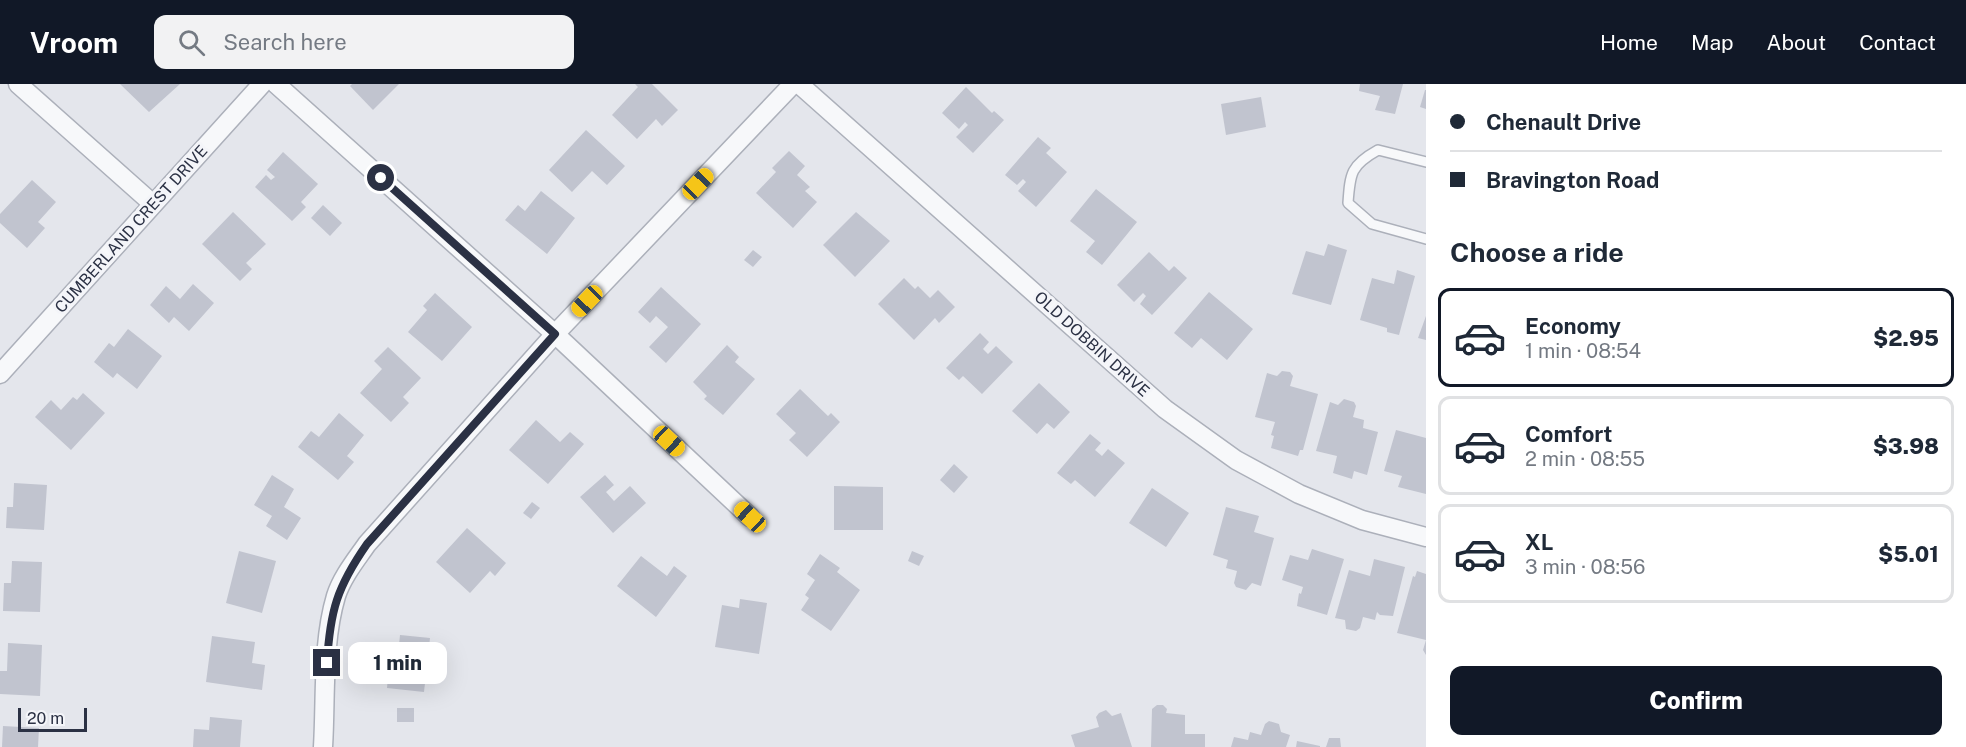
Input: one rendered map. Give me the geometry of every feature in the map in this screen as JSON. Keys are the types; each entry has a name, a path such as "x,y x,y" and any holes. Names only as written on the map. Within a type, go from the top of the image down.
{"street":[{"path":"18,84 153,204"},
{"name":"CUMBERLAND CREST DRIVE","path":"0,374 262,84"},
{"path":"276,84 555,334 750,517"},
{"path":"323,747 331,626 337,594 348,570 367,544 555,334 794,84"},
{"name":"OLD DOBBIN DRIVE","path":"799,84 1166,409 1236,460 1309,498 1362,520 1426,537"}],"lane":[{"path":"1426,162 1378,150 1361,159 1350,176 1348,203 1372,224 1426,239"}],"building":[{"path":"120,84 180,84 149,112"},
{"path":"352,84 399,84 373,110 350,86"},
{"path":"635,84 652,84 678,110 662,126 656,119 637,139 612,115 638,87"},
{"path":"1360,84 1403,84 1395,114 1375,110 1380,96 1359,91"},
{"path":"966,87 992,113 994,111 1004,120 973,153 956,137 968,125 965,122 959,129 942,113"},
{"path":"1426,90 1426,109 1420,107"},
{"path":"1261,97 1266,127 1226,135 1221,104"},
{"path":"586,130 625,166 607,185 592,171 572,192 549,170"},
{"path":"1038,137 1051,148 1046,153 1067,172 1036,207 1018,191 1026,182 1023,179 1017,185 1005,175"},
{"path":"789,151 805,166 797,175 810,187 805,191 817,202 793,228 756,193 776,172 772,168"},
{"path":"283,152 318,184 301,202 306,207 292,221 255,187 266,175 271,180 275,177 267,170"},
{"path":"32,180 56,202 38,222 45,228 27,248 0,223 0,214"},
{"path":"1096,189 1137,222 1102,265 1086,252 1095,241 1070,221"},
{"path":"541,191 575,218 547,254 505,220 518,205 525,211"},
{"path":"323,205 342,223 330,236 311,218"},
{"path":"233,212 266,244 246,263 252,269 240,281 202,244"},
{"path":"856,212 890,241 855,277 823,245"},
{"path":"1328,244 1347,250 1331,305 1292,294 1306,251 1324,256"},
{"path":"753,250 762,257 753,267 744,260"},
{"path":"1149,252 1169,271 1174,266 1187,278 1152,315 1140,304 1146,296 1143,293 1134,302 1117,285"},
{"path":"1397,270 1415,276 1399,335 1387,332 1387,328 1360,320 1372,278 1394,284"},
{"path":"904,278 915,289 918,286 930,298 938,290 955,307 939,323 935,318 914,340 878,304"},
{"path":"193,284 214,303 189,331 174,317 169,323 150,305 166,286 180,299"},
{"path":"661,287 701,324 666,363 649,347 668,327 656,316 650,323 638,312"},
{"path":"1209,292 1253,329 1227,360 1201,338 1192,348 1174,333"},
{"path":"435,293 472,327 442,361 408,332 427,310 423,306"},
{"path":"1426,316 1426,340 1418,338"},
{"path":"128,329 162,356 137,389 117,373 113,378 94,362 109,343 114,347"},
{"path":"980,333 989,342 983,349 988,354 996,346 1013,362 982,394 963,376 959,380 946,368"},
{"path":"727,345 739,357 735,362 755,379 723,415 704,399 707,396 693,382"},
{"path":"388,347 421,378 403,397 409,403 391,422 360,393 382,369 374,361"},
{"path":"1282,371 1290,372 1293,376 1290,386 1318,394 1303,450 1300,450 1298,456 1271,448 1274,436 1271,435 1275,422 1255,417 1267,373 1277,376"},
{"path":"1039,383 1070,412 1054,429 1047,423 1037,434 1012,411"},
{"path":"800,389 828,416 831,413 840,422 807,457 789,440 796,433 776,414"},
{"path":"83,393 105,413 71,450 35,417 51,400 61,410 73,397 77,400"},
{"path":"1344,399 1354,402 1356,406 1353,417 1364,420 1363,428 1378,432 1367,475 1354,471 1352,479 1333,473 1337,456 1316,451 1330,402 1338,405"},
{"path":"339,413 364,435 347,456 354,462 338,480 298,447 311,431 319,437"},
{"path":"536,420 560,442 570,432 584,444 548,484 509,450"},
{"path":"1396,430 1426,438 1426,494 1398,487 1402,476 1384,471"},
{"path":"1090,434 1101,443 1095,450 1102,456 1108,449 1125,463 1095,497 1075,480 1071,484 1057,473"},
{"path":"954,464 968,477 954,493 940,480"},
{"path":"272,475 294,489 284,507 301,518 287,540 266,526 272,516 254,505"},
{"path":"605,475 614,485 606,492 614,501 630,486 646,503 613,533 580,497"},
{"path":"14,483 47,485 44,530 6,528 7,507 13,507"},
{"path":"834,486 883,487 883,530 834,530"},
{"path":"1152,488 1189,513 1166,547 1129,523"},
{"path":"532,502 540,508 531,519 523,513"},
{"path":"1226,507 1259,516 1254,532 1274,538 1261,586 1252,583 1246,590 1236,587 1234,583 1237,571 1226,568 1228,560 1213,555"},
{"path":"467,528 506,563 495,576 490,571 470,593 436,562"},
{"path":"1312,549 1344,559 1327,615 1297,606 1299,593 1301,594 1303,587 1282,580 1290,555 1308,560"},
{"path":"239,551 276,561 262,613 226,603"},
{"path":"912,551 924,556 919,566 908,561"},
{"path":"820,554 840,568 837,572 860,590 831,631 801,610 809,598 805,595 815,580 807,574"},
{"path":"641,556 667,576 674,566 687,576 656,617 617,586"},
{"path":"1374,559 1405,567 1393,616 1380,615 1377,612 1375,620 1363,617 1360,628 1356,631 1346,629 1345,620 1335,618 1349,570 1370,576"},
{"path":"12,561 42,562 40,612 3,611 4,583 11,583"},
{"path":"1417,571 1426,574 1426,640 1397,633 1413,576 1415,577"},
{"path":"740,599 767,603 759,654 715,647 722,605 739,608"},
{"path":"400,635 430,638 424,692 387,688 390,654 398,655"},
{"path":"212,636 255,642 252,663 265,665 262,690 206,682"},
{"path":"8,643 42,645 40,696 0,694 0,671 7,671"},
{"path":"1157,705 1163,705 1167,709 1166,713 1185,715 1185,734 1205,734 1205,747 1151,747 1152,709"},
{"path":"397,708 414,708 414,722 397,722"},
{"path":"1106,710 1112,716 1121,713 1132,747 1075,747 1071,735 1099,727 1096,717"},
{"path":"210,717 242,720 240,747 193,747 194,729 209,730"},
{"path":"1269,721 1279,724 1281,732 1290,735 1286,747 1231,747 1234,737 1248,740 1250,732 1261,735 1265,724"},
{"path":"3,726 39,728 38,747 2,747"},
{"path":"1329,738 1340,738 1341,747 1326,747"},
{"path":"1297,741 1320,746 1320,747 1296,747"}],"route":[{"path":"327,663 328,642 337,594 348,570 367,544 555,334 381,178"}]}
